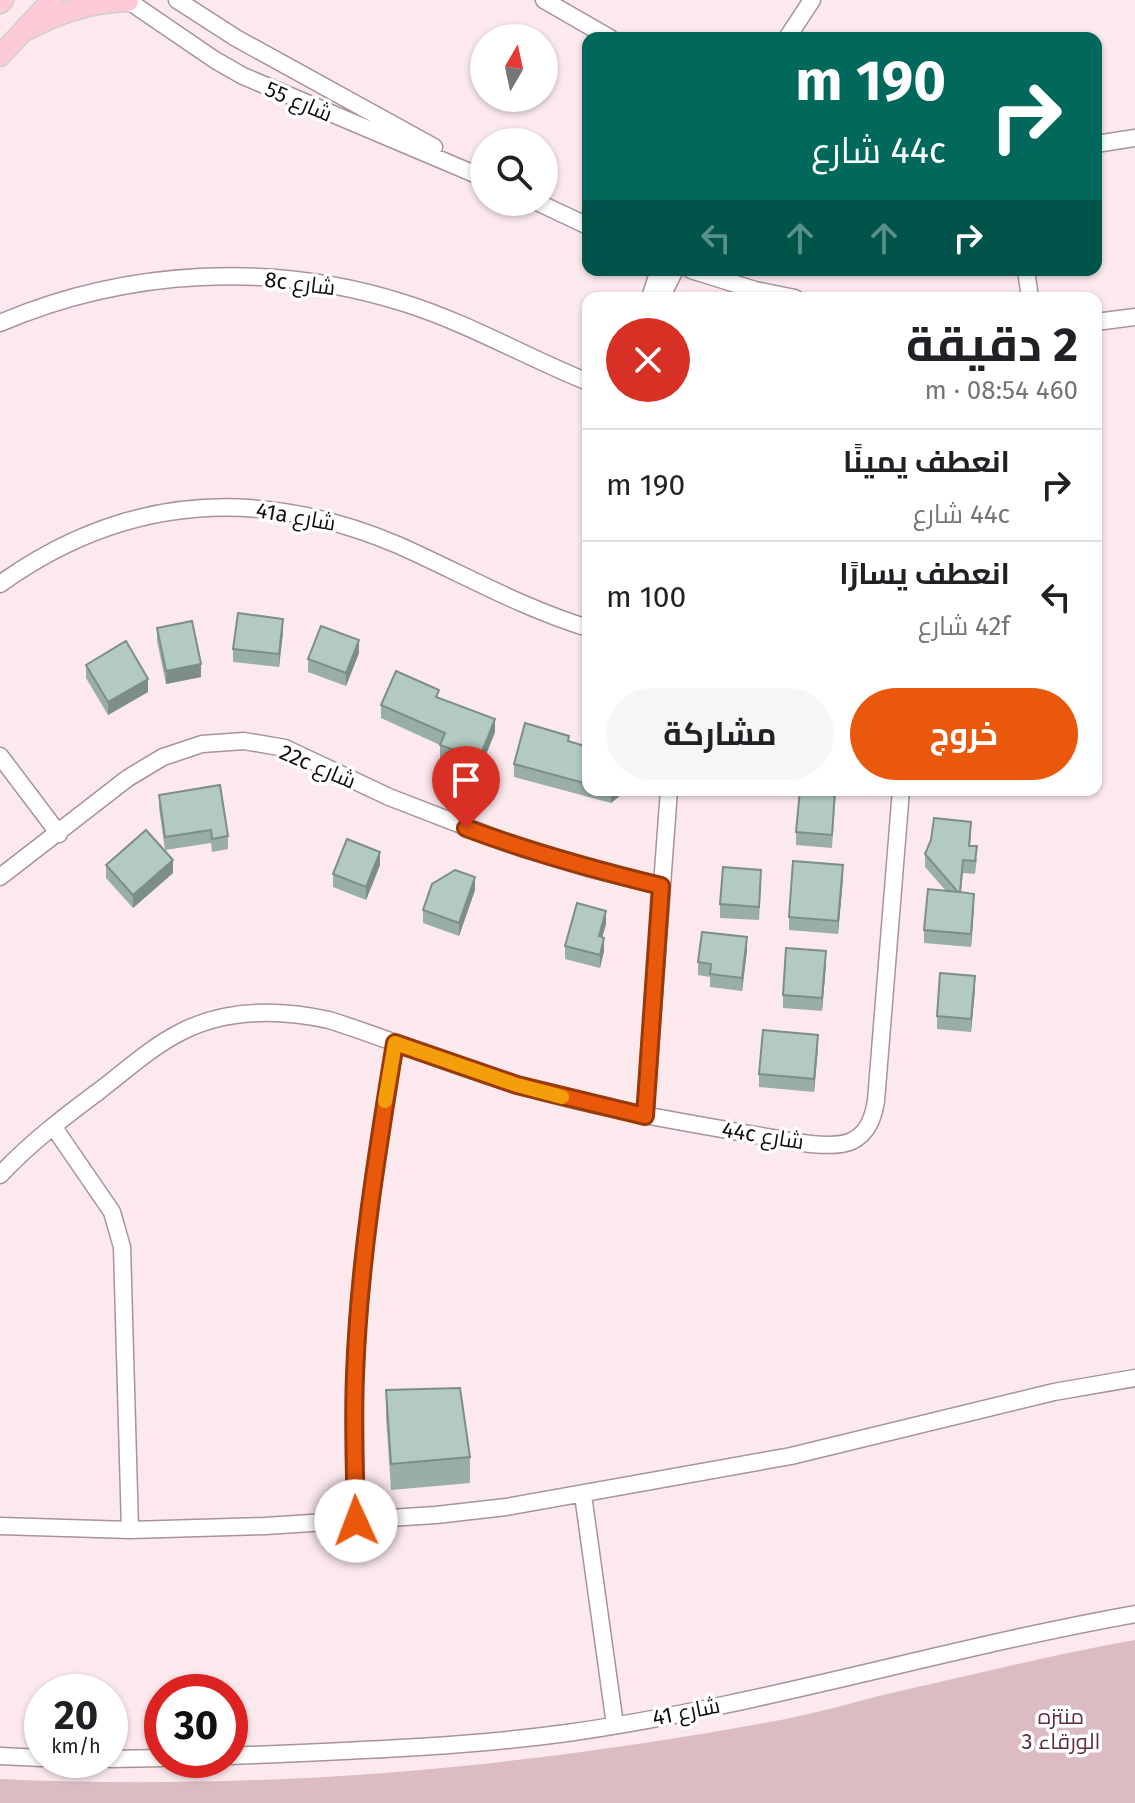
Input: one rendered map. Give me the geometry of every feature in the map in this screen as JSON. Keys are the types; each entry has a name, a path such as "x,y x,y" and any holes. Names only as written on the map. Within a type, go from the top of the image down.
{"main road":[{"path":"0,56 52,0"},
{"path":"24,31 65,12 127,0"}],"street":[{"name":"شارع 55","path":"127,0 243,76 470,171"},
{"name":"شارع 55","path":"177,0 236,38 470,169"},
{"path":"544,0 600,32"},
{"path":"791,32 812,0"},
{"path":"1102,143 1135,138"},
{"path":"558,212 582,223"},
{"name":"8c شارع","path":"0,323 75,296 129,285 184,278 245,276 295,280 350,289 403,303 455,322 582,379"},
{"path":"710,276 765,292"},
{"path":"1102,321 1135,317"},
{"name":"41a شارع","path":"0,584 33,561 80,536 130,519 182,509 242,507 291,512 345,525 397,545 547,614 582,626"},
{"name":"22c شارع","path":"0,877 128,778 163,757 202,744 244,741 285,748 402,803 521,848 661,886"},
{"path":"0,756 59,834"},
{"path":"645,1116 668,796"},
{"name":"44c شارع","path":"0,1175 53,1126 179,1033 221,1017 260,1011 299,1013 329,1020 517,1085 645,1116 836,1145 852,1141 865,1131 873,1117 876,1101 901,796"},
{"path":"356,1521 354,1412 357,1335 368,1213 395,1043"},
{"path":"53,1126 112,1212 122,1247 130,1530"},
{"path":"0,1526 130,1530 356,1521 492,1509 791,1456 1054,1392 1135,1378"},
{"path":"583,1495 615,1725"},
{"name":"شارع 41","path":"248,1755 463,1744 615,1725 1135,1614"},
{"path":"0,1756 24,1757"}],"green space":[{"name":"منتزه الورقاء 3","path":"1135,1640 1135,1803 0,1803 0,1779 193,1782 290,1779 483,1764 579,1752 785,1719"}],"building":[{"path":"238,613 283,619 279,654 233,649"},
{"path":"192,621 201,664 166,671 157,628"},
{"path":"321,626 359,640 346,673 308,659"},
{"path":"126,641 148,679 108,702 86,665"},
{"path":"396,671 439,690 436,697 495,719 479,759 440,745 445,733 381,705"},
{"path":"525,723 569,736 568,741 582,745 582,782 514,764"},
{"path":"220,785 228,836 212,839 211,830 165,837 159,795"},
{"path":"799,796 835,796 832,835 796,832"},
{"path":"934,818 971,822 969,846 977,846 975,861 963,860 960,892 974,894 971,934 924,930 928,889 958,892 925,854 931,840"},
{"path":"146,830 173,860 133,895 106,865"},
{"path":"347,839 380,852 366,887 333,874"},
{"path":"793,861 843,865 838,921 789,917"},
{"path":"723,867 761,870 759,907 720,904"},
{"path":"455,870 475,877 459,923 423,910 432,884"},
{"path":"577,903 606,911 599,936 604,938 600,955 565,946"},
{"path":"702,932 747,937 742,978 710,974 711,964 698,962"},
{"path":"786,948 826,951 822,998 783,995"},
{"path":"940,973 975,976 971,1019 937,1016"},
{"path":"763,1030 818,1035 814,1079 759,1074"},
{"path":"460,1388 470,1457 391,1464 386,1390"}],"slow traffic":[{"path":"385,1101 395,1043 517,1085 562,1097"}],"route":[{"path":"356,1521 354,1428 357,1335 368,1213 395,1043 517,1085 645,1116 661,886 588,868 466,828"}]}
